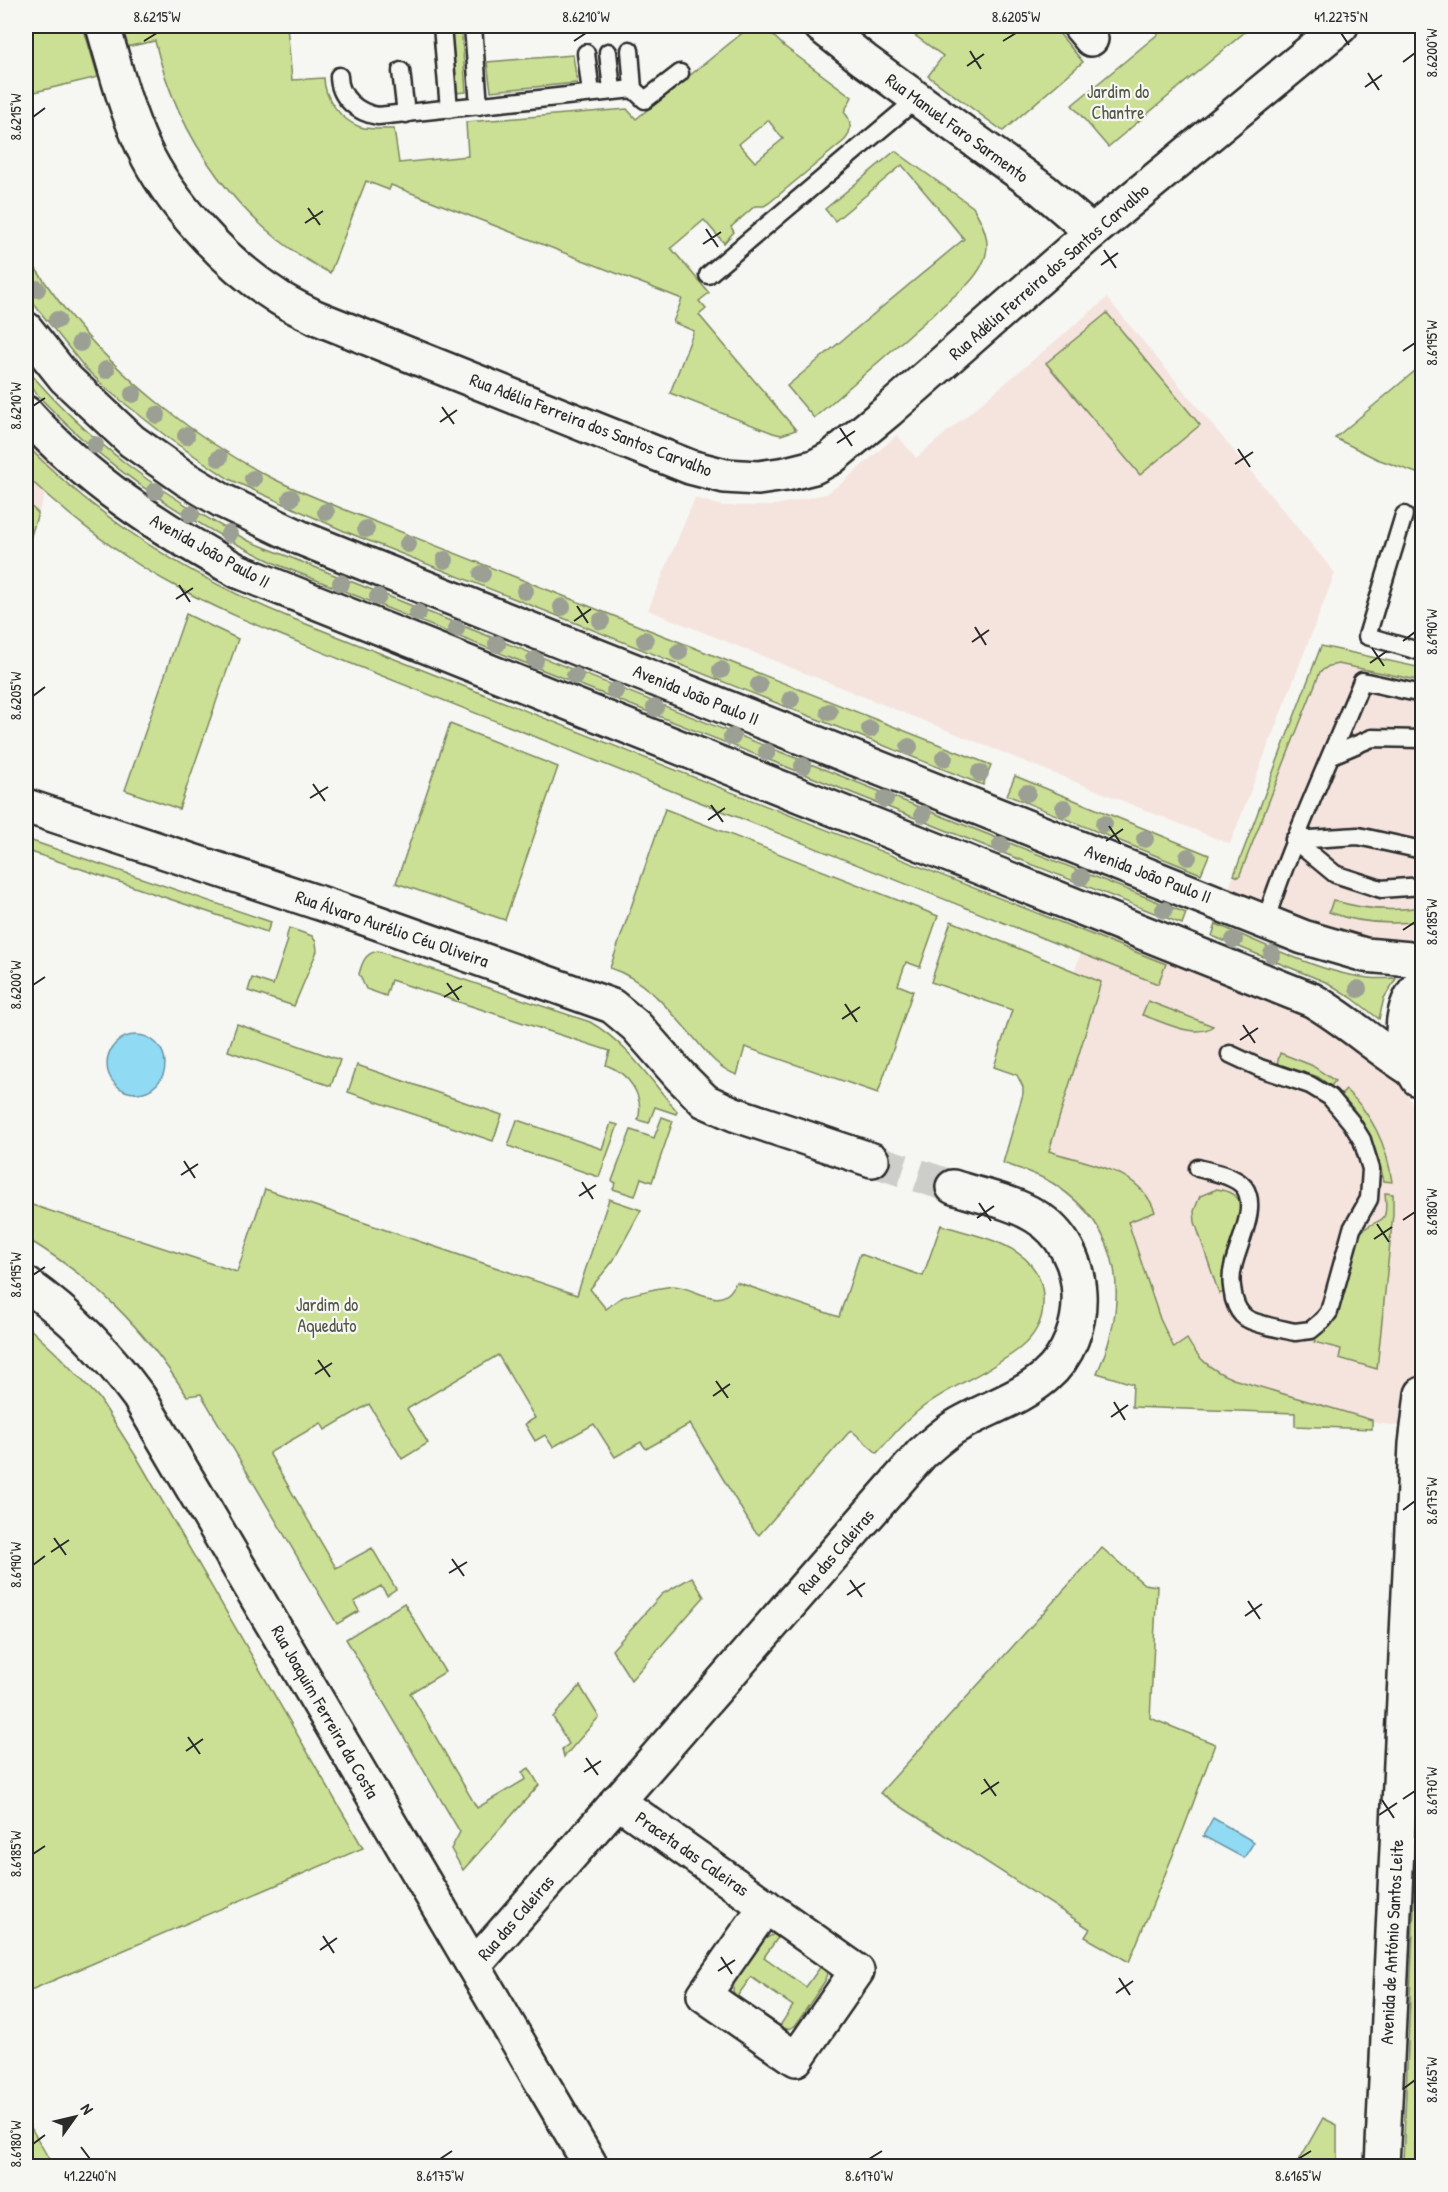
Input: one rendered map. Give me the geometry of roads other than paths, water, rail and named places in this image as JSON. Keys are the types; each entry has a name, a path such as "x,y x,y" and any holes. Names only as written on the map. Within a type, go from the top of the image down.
{"street":[{"name":"Rua Adélia Ferreira dos Santos Carvalho","path":"104,26 123,98 143,148 157,172 194,222 218,249 275,296 326,321 690,467 725,476 758,477 786,474 813,467 831,458 1092,232 1341,26"},
{"name":"Rua Manuel Faro Sarmento","path":"821,26 1043,190 1092,232"},
{"name":"Avenida João Paulo II","path":"26,329 65,378 132,441 186,479 221,500 312,542 1303,937 1365,955 1422,960"},
{"name":"Avenida João Paulo II","path":"26,414 81,469 136,511 238,571 1301,996 1333,1012 1417,1077"},
{"name":"Rua Álvaro Aurélio Céu Oliveira","path":"26,806 359,916 612,1006 636,1026 694,1092 705,1101 724,1111 872,1160"},
{"path":"1417,1077 1404,1049 1402,1031 1410,1002 1422,982"},
{"name":"Rua das Caleiras","path":"474,1966 922,1453 958,1425 1029,1389 1054,1368 1064,1356 1074,1336 1080,1306 1079,1281 1065,1246 1034,1215 953,1187"},
{"name":"Rua Joaquim Ferreira da Costa","path":"26,1284 51,1302 90,1337 119,1369 139,1397 591,2166"},
{"name":"Avenida de António Santos Leite","path":"1382,2166 1416,1444 1422,1394"},
{"name":"Praceta das Caleiras","path":"617,1801 766,1906 857,1971 796,2059 704,1995 766,1906"}],"lane":[{"path":"442,26 448,109"},
{"path":"473,26 479,106"},
{"path":"630,50 633,89 645,100 680,73"},
{"path":"608,52 612,91"},
{"path":"586,53 591,93"},
{"path":"401,71 406,114"},
{"path":"339,76 339,83 344,93 357,110 378,116 633,89"},
{"path":"708,275 918,98"},
{"path":"1404,515 1367,636 1422,652"},
{"path":"1265,922 1294,840 1362,681 1422,694"},
{"path":"1332,755 1372,738 1422,739"},
{"path":"1294,840 1358,836 1422,850"},
{"path":"1294,840 1335,874 1380,889 1422,886"},
{"path":"1198,1168 1227,1176 1244,1187 1247,1194 1249,1213 1233,1267 1231,1283 1235,1304 1240,1312 1247,1319 1295,1332 1311,1330 1329,1312 1352,1229 1369,1199 1371,1169 1368,1155 1351,1122 1330,1097 1310,1085 1260,1068 1230,1054"}],"water":[{"path":"130,1035 142,1035 157,1043 165,1058 165,1070 157,1085 142,1093 130,1093 115,1085 107,1070 107,1058 115,1043"},
{"path":"1213,1818 1254,1842 1244,1858 1203,1836"}],"tunnel":[{"path":"872,1160 953,1187"}],"park label":[{"name":"Jardim do Chantre","path":"1118,102"},
{"name":"Jardim do Aqueduto","path":"327,1315"}]}
